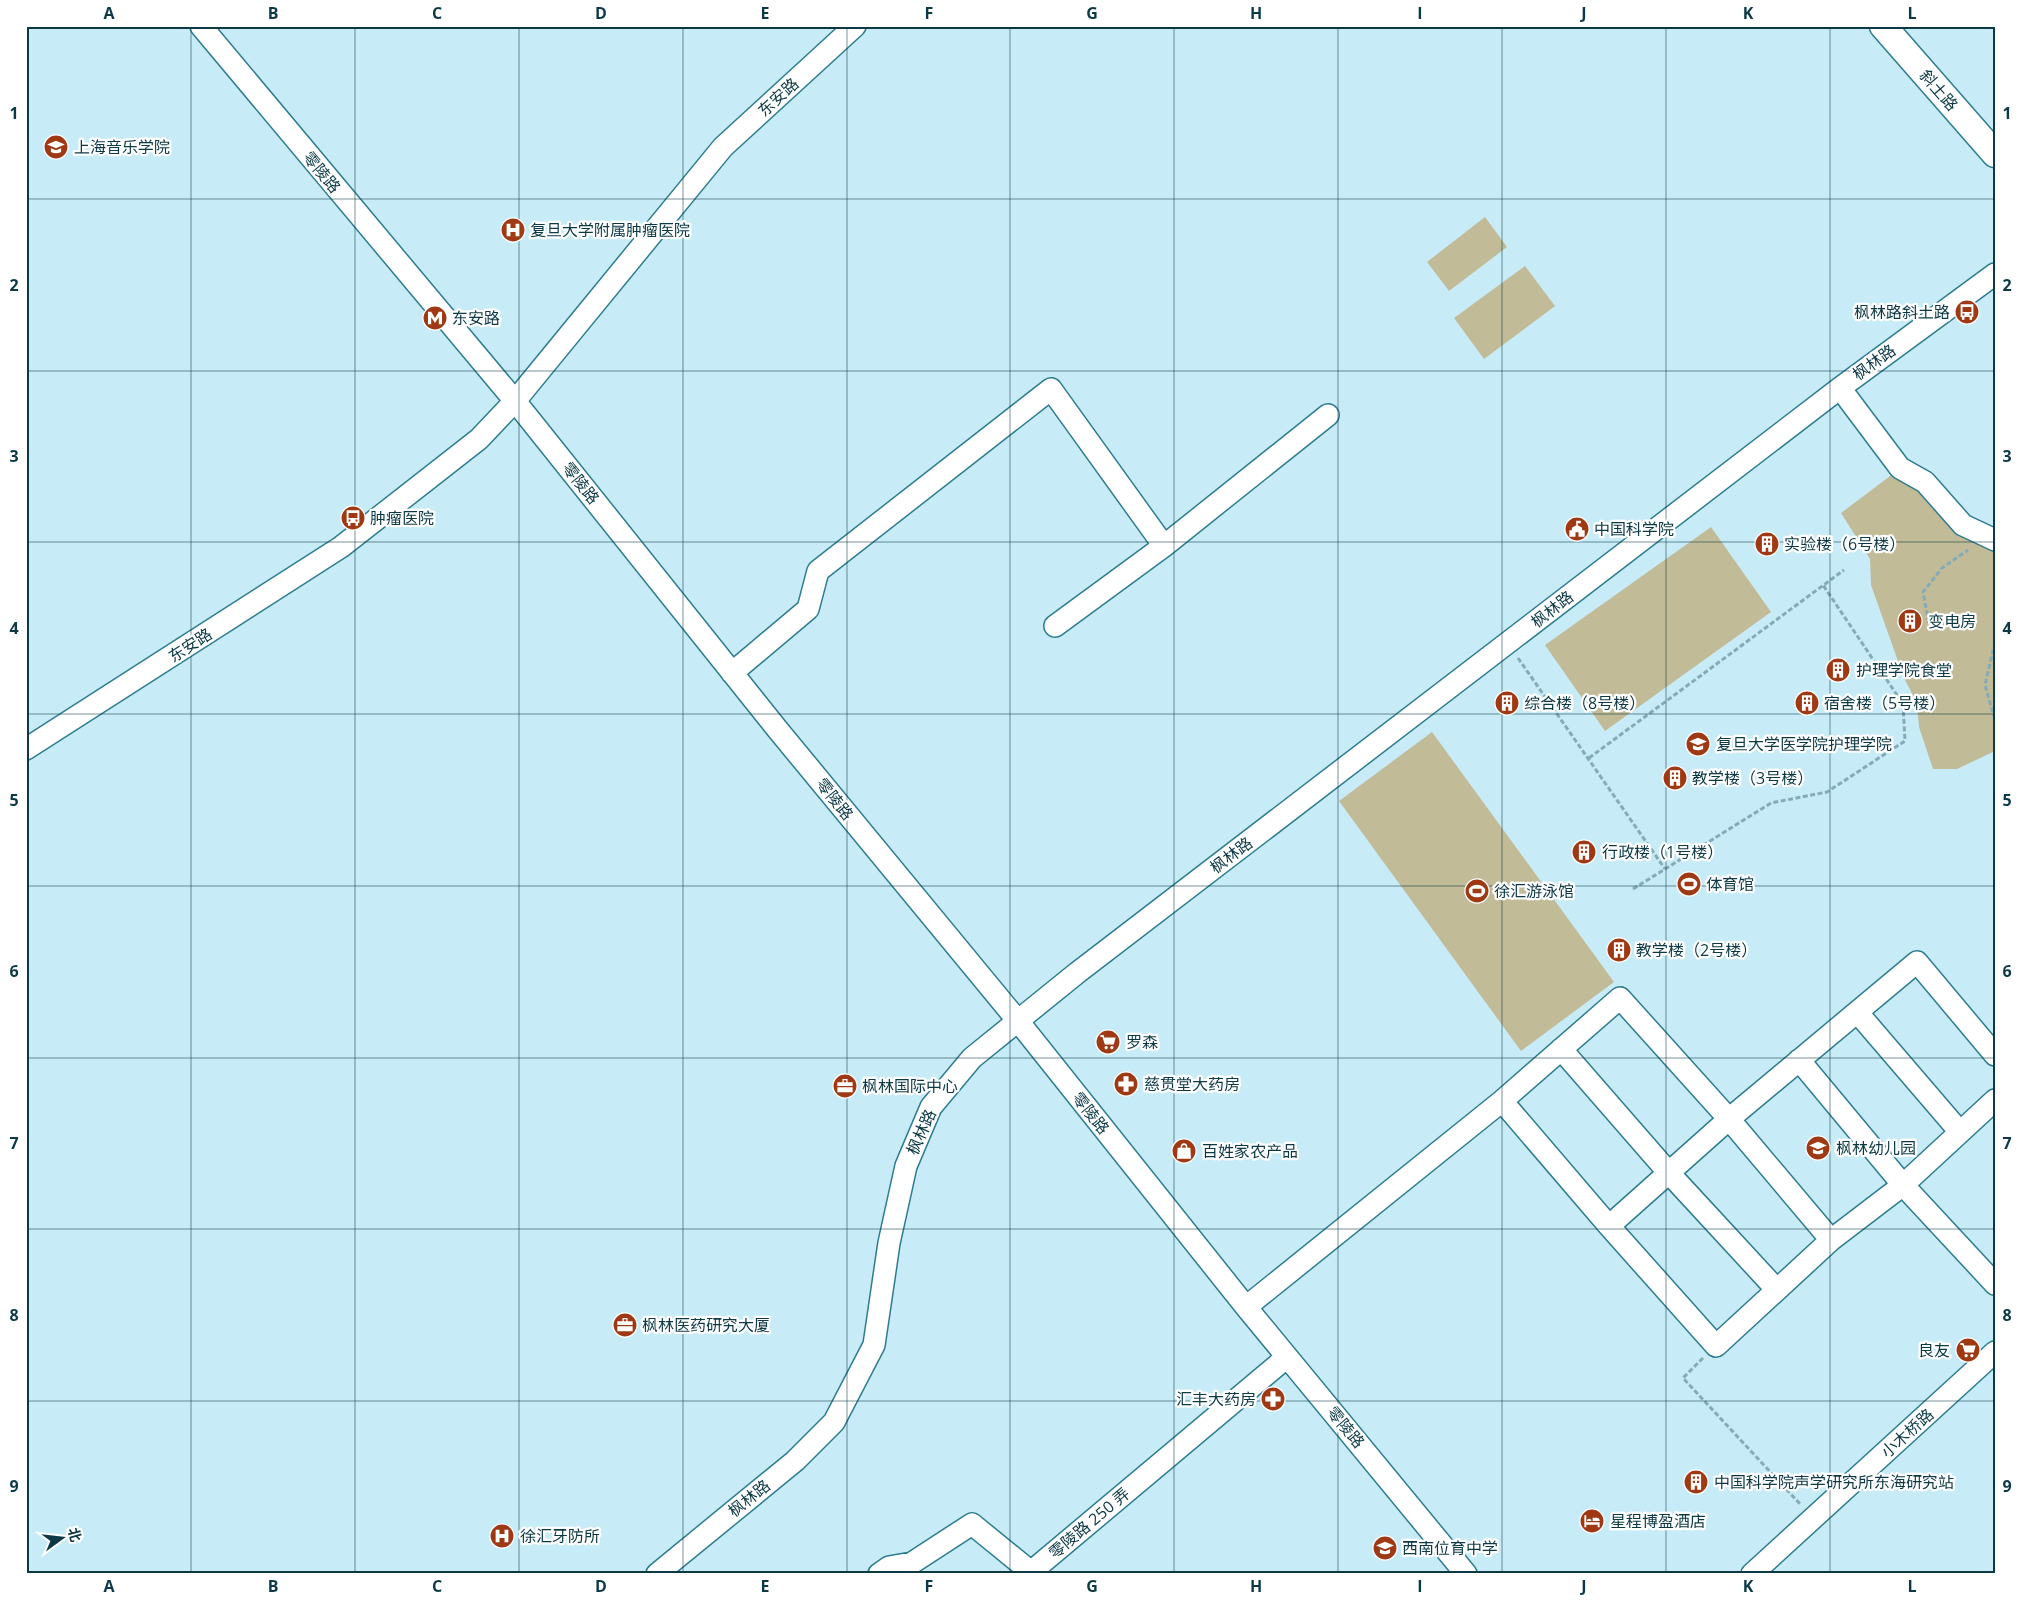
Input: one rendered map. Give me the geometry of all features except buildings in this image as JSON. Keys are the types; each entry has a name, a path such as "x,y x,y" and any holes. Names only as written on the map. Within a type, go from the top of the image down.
{"main road":[{"name":"斜土路","path":"1883,26 1995,154"}],"street":[{"name":"零陵路","path":"201,26 515,401 732,673 1018,1021 1246,1307 1466,1574"},
{"name":"东安路","path":"26,749 341,547 479,439 515,401 723,147 855,26"},
{"name":"枫林路","path":"657,1574 795,1461 834,1422 874,1345 889,1243 906,1166 931,1107 972,1058 1077,973 1507,643 1840,388 1995,274"},
{"path":"1840,388 1900,468 1925,482 1962,525 1991,538"},
{"path":"732,673 808,608 818,571 1051,390 1164,546"},
{"path":"1055,626 1164,546 1328,415"},
{"path":"1609,1226 1729,1119 1917,962 1995,1055"},
{"path":"1246,1307 1502,1101 1620,998 1729,1119 1831,1240"},
{"path":"1857,1012 1960,1132"},
{"path":"1561,1049 1668,1173 1776,1290"},
{"path":"1799,1060 1903,1185 1995,1284"},
{"path":"1502,1101 1609,1226 1716,1346 1831,1240 1903,1185 1995,1100"},
{"name":"小木桥路","path":"1752,1574 1995,1352"},
{"name":"零陵路 250 弄","path":"879,1574 889,1567 912,1563 972,1524 1031,1572 1287,1357"}],"path":[{"path":"1930,630 1923,592 1942,568 1991,538"},
{"path":"1588,758 1844,570"},
{"path":"1633,889 1771,803 1827,792 1905,740 1903,704 1824,585"},
{"path":"1995,642 1985,685 1995,720"},
{"path":"1507,643 1665,869"},
{"path":"1716,1346 1684,1378 1813,1518"}],"shaded area":[{"path":"1485,217 1507,247 1449,291 1427,262"},
{"path":"1525,266 1555,306 1484,359 1454,318"},
{"path":"1894,473 1995,540 1995,751 1957,769 1933,769 1919,727 1917,703 1904,678 1871,585 1870,559 1841,513"},
{"path":"1711,527 1771,612 1605,731 1545,645"},
{"name":"徐汇游泳馆","path":"1432,732 1614,982 1521,1051 1339,801"}],"place":[{"name":"上海音乐学院","path":"56,147"},
{"name":"复旦大学附属肿瘤医院","path":"513,230"},
{"name":"枫林路斜土路","path":"1967,312"},
{"name":"东安路","path":"435,318"},
{"name":"肿瘤医院","path":"353,518"},
{"name":"中国科学院","path":"1577,529"},
{"name":"实验楼（6号楼）","path":"1767,544"},
{"name":"变电房","path":"1910,621"},
{"name":"护理学院食堂","path":"1838,670"},
{"name":"综合楼（8号楼）","path":"1507,703"},
{"name":"宿舍楼（5号楼）","path":"1807,703"},
{"name":"复旦大学医学院护理学院","path":"1698,744"},
{"name":"教学楼（3号楼）","path":"1675,778"},
{"name":"行政楼（1号楼）","path":"1584,852"},
{"name":"体育馆","path":"1689,884"},
{"name":"徐汇游泳馆","path":"1477,891"},
{"name":"教学楼（2号楼）","path":"1619,950"},
{"name":"罗森","path":"1108,1042"},
{"name":"慈贯堂大药房","path":"1126,1084"},
{"name":"枫林国际中心","path":"845,1086"},
{"name":"枫林幼儿园","path":"1818,1148"},
{"name":"百姓家农产品","path":"1184,1151"},
{"name":"枫林医药研究大厦","path":"625,1325"},
{"name":"良友","path":"1968,1350"},
{"name":"汇丰大药房","path":"1273,1399"},
{"name":"中国科学院声学研究所东海研究站","path":"1696,1482"},
{"name":"星程博盈酒店","path":"1592,1521"},
{"name":"徐汇牙防所","path":"502,1536"},
{"name":"西南位育中学","path":"1385,1548"}]}
